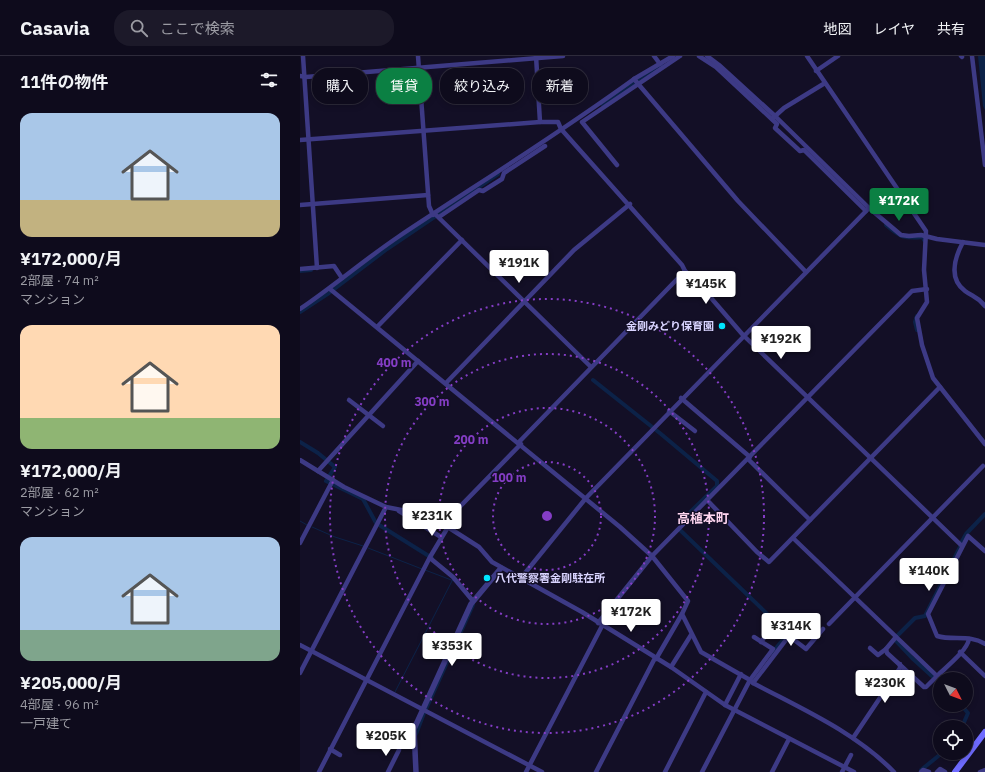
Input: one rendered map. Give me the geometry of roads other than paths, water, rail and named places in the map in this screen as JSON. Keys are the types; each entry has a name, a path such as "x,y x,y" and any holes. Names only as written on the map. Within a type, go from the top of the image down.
{"main road":[{"path":"956,772 985,732"}],"street":[{"path":"303,56 302,76 317,268"},
{"path":"418,56 419,68 536,57 563,56"},
{"path":"654,56 660,64"},
{"path":"617,165 582,122 673,56"},
{"path":"436,215 561,129 680,56"},
{"path":"698,56 716,67 773,118 777,124 775,128 800,152 804,150 868,209 901,234 926,236 936,239 985,245"},
{"path":"707,56 719,65 868,209"},
{"path":"806,56 926,231 924,270 927,289 927,302 918,316 917,322 929,367 933,378 985,444"},
{"path":"816,71 838,56"},
{"path":"972,56 985,165"},
{"path":"536,57 540,122"},
{"path":"302,76 376,71"},
{"path":"636,82 738,201 806,272"},
{"path":"773,118 825,83"},
{"path":"422,104 429,206 436,215 591,367"},
{"path":"300,140 424,130 558,122 561,129 630,204 682,265 685,271 699,284 743,335 962,546"},
{"path":"300,308 332,290 342,278 392,241 479,190 483,191 502,179 504,174 545,146"},
{"path":"300,205 428,195"},
{"path":"446,383 574,250 630,204"},
{"path":"521,578 586,498 681,398 868,209"},
{"path":"377,327 462,240"},
{"path":"963,242 957,254 954,266 957,282 968,293 976,296 985,306"},
{"path":"300,269 334,266 342,278"},
{"path":"443,524 591,367 685,271"},
{"path":"526,772 600,625 652,556 912,291 927,289"},
{"path":"332,290 586,498 652,556 686,598 688,603 655,659 596,772"},
{"path":"320,472 326,461 418,361"},
{"path":"707,500 757,552 769,562 940,387"},
{"path":"681,398 749,458 810,520"},
{"path":"349,400 382,426"},
{"path":"669,411 695,431"},
{"path":"300,460 332,480 386,507 426,515 443,524 479,547 492,562 501,568 521,578 655,659 671,667 734,710 844,770 854,772"},
{"path":"829,624 983,466"},
{"path":"300,543 332,480"},
{"path":"300,673 386,507"},
{"path":"398,510 441,537"},
{"path":"421,525 426,515"},
{"path":"319,772 430,557 448,527"},
{"path":"985,551 968,536 928,614 937,636 969,639 980,641 985,644"},
{"path":"793,538 933,672"},
{"path":"430,557 453,577 473,602"},
{"path":"416,772 413,736 414,728 473,602 501,568"},
{"path":"682,614 701,652 853,738 872,752 894,772"},
{"path":"752,681 789,636 806,649 823,629"},
{"path":"761,642 770,630"},
{"path":"671,667 691,634"},
{"path":"702,772 734,710 773,650 754,637"},
{"path":"870,648 878,655 886,649 896,637"},
{"path":"941,672 968,643 969,639"},
{"path":"300,645 542,772"},
{"path":"886,649 887,653 924,687 933,679"},
{"path":"960,652 985,676"},
{"path":"853,738 900,668 900,664"},
{"path":"726,705 741,674"},
{"path":"665,772 706,692"},
{"path":"772,772 788,739"},
{"path":"330,749 340,755"},
{"path":"388,772 399,750"},
{"path":"844,770 851,755"},
{"path":"936,772 940,769 945,772"},
{"path":"921,772 923,770 929,772"},
{"path":"980,772 985,770"}],"water":[{"path":"978,56 985,56 985,110 983,106"}],"waterway":[{"path":"602,104 662,65"},
{"path":"300,312 329,293 387,249 498,174"},
{"path":"886,225 899,235 911,238 923,237 924,240"},
{"path":"300,271 311,270"},
{"path":"917,316 915,322 917,330"},
{"path":"593,380 717,481 717,486 680,522"},
{"path":"300,442 318,453 335,467 326,481 363,499 376,523 432,558"},
{"path":"961,543 966,534 985,514"},
{"path":"300,521 307,525"},
{"path":"312,527 335,537 363,546"},
{"path":"680,530 786,632 786,636 772,653"},
{"path":"897,636 915,618 925,616 960,547"},
{"path":"368,548 422,569"},
{"path":"425,570 454,581"},
{"path":"395,692 452,581"},
{"path":"426,709 473,605"},
{"path":"896,641 933,677"},
{"path":"965,720 967,712"},
{"path":"416,734 424,713"},
{"path":"921,770 933,760"}],"place":[{"name":"金剛みどり保育園","path":"722,326"},
{"name":"八代警察署金剛駐在所","path":"487,578"}],"district":[{"name":"高植本町","path":"703,518"}]}
